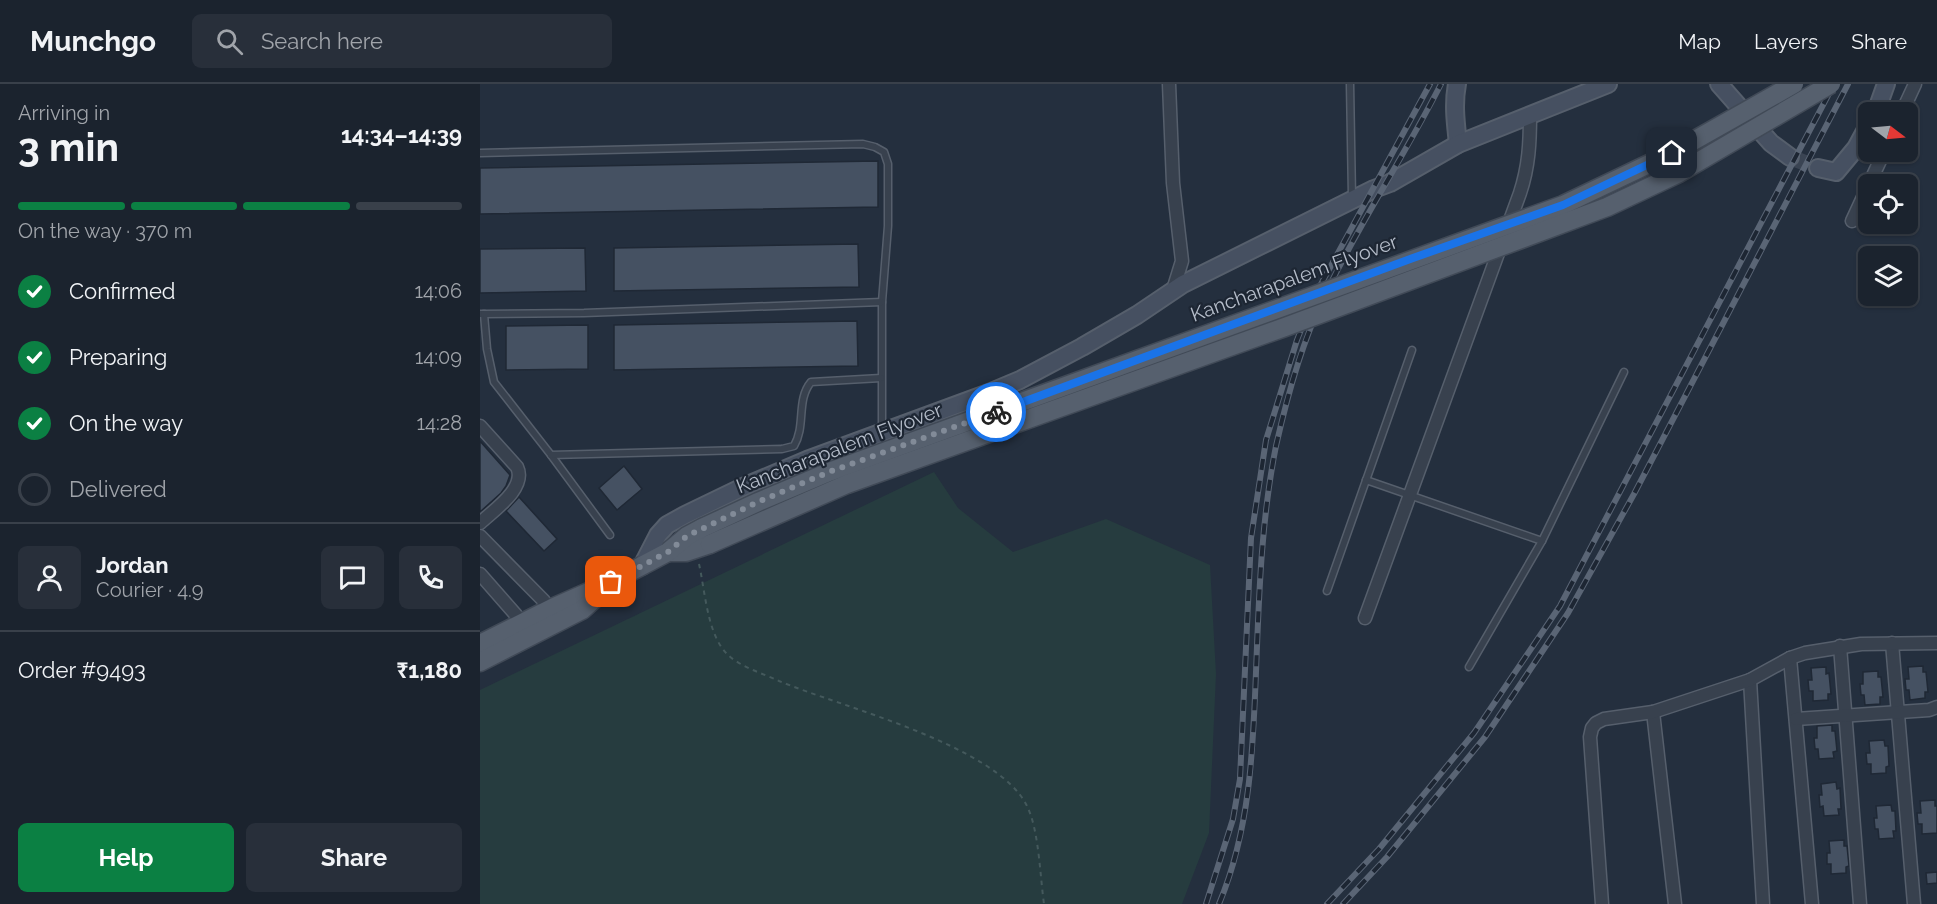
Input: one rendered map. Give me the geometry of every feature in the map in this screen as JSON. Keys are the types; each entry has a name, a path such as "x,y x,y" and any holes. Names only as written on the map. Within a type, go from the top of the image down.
{"main road":[{"name":"Kancharapalem Flyover","path":"703,540 758,502 829,472 1563,205 1672,153 1794,84"},
{"name":"Kancharapalem Flyover","path":"611,582 668,552 687,536 703,540 848,484 1589,214 1679,173 1831,84"},
{"path":"480,632 572,588 611,582"},
{"path":"480,644 611,582"},
{"path":"480,662 582,610 611,582"}],"street":[{"path":"1169,84 1173,183 1182,261 1173,290"},
{"path":"1457,84 1454,98 1458,144"},
{"path":"1719,84 1771,143 1790,156"},
{"path":"1880,102 1886,84"},
{"path":"1907,102 1915,84"},
{"path":"642,566 658,535 667,525 685,515 796,464 1020,380 1137,315 1173,290 1390,183 1458,144 1602,85"},
{"path":"1365,618 1527,171 1530,114"},
{"path":"1818,168 1836,172 1858,144"},
{"path":"1852,221 1879,162"},
{"path":"1182,261 1201,276"},
{"path":"480,426 520,472 517,485 480,524"},
{"path":"482,541 544,601"},
{"path":"480,574 516,615"},
{"path":"1892,643 1914,904"},
{"path":"1602,904 1590,737 1596,723 1604,719 1653,712 1750,680 1790,658 1805,653 1840,646 1937,643"},
{"path":"1840,646 1860,904"},
{"path":"1790,658 1812,904"},
{"path":"1750,680 1763,904"},
{"path":"1796,718 1929,710 1937,707"},
{"path":"1653,712 1675,904"}],"lane":[{"path":"1350,84 1352,200"},
{"path":"480,153 852,144 875,147 884,152 888,164 888,226 882,302 882,433"},
{"path":"610,535 494,382 482,314 584,313 882,302"},
{"path":"1327,591 1412,351"},
{"path":"1469,668 1542,541 1624,372"},
{"path":"551,456 782,449 794,446 800,435 804,391 811,382 881,378"},
{"path":"1366,480 1542,541"}],"path":[{"path":"703,540 711,624 717,641 727,654 743,665 810,693 936,739 962,752 1006,781 1020,795 1030,817 1044,904"}],"green space":[{"path":"934,472 958,508 1013,552 1106,519 1210,565 1216,674 1209,833 1182,904 480,904 480,690"}],"building":[{"path":"878,161 878,207 480,214 480,168"},
{"path":"858,244 859,287 614,291 614,248"},
{"path":"585,248 586,291 480,293 480,249"},
{"path":"857,321 858,366 614,370 614,325"},
{"path":"588,325 588,369 506,370 506,326"},
{"path":"480,441 510,475 501,493 480,512"},
{"path":"624,466 642,489 617,510 599,488"},
{"path":"519,497 557,539 544,551 506,511"},
{"path":"1923,666 1923,672 1926,672 1928,692 1925,692 1925,698 1910,700 1905,679 1909,679 1908,667"},
{"path":"1826,667 1826,674 1829,673 1831,694 1828,694 1828,700 1813,701 1813,691 1809,691 1808,680 1812,680 1811,668"},
{"path":"1878,671 1878,677 1881,677 1883,697 1880,697 1880,704 1865,705 1860,684 1863,684 1863,672"},
{"path":"1832,725 1832,731 1835,731 1837,751 1833,752 1834,758 1819,759 1814,738 1817,738 1817,726"},
{"path":"1884,740 1885,746 1888,746 1889,766 1886,767 1886,773 1871,774 1871,764 1867,764 1866,753 1870,753 1869,741"},
{"path":"1836,782 1837,789 1840,788 1839,815 1824,816 1823,806 1820,807 1821,784"},
{"path":"1935,800 1937,833 1922,834 1922,824 1918,824 1917,813 1921,813 1920,801"},
{"path":"1891,805 1892,811 1895,811 1894,838 1879,839 1874,818 1877,818 1876,806"},
{"path":"1844,840 1844,846 1847,846 1849,866 1846,867 1846,873 1831,874 1831,864 1827,864 1827,853 1830,853 1829,841"},
{"path":"1937,872 1937,883 1927,884 1926,873"}],"tunnel":[{"path":"1790,157 1818,168"}],"railway":[{"path":"1206,904 1233,819 1240,779 1251,538 1266,440 1297,340 1314,297 1430,84"},
{"path":"1219,904 1244,819 1251,761 1264,530 1276,446 1290,390 1301,353 1323,299 1351,244 1441,84"},
{"path":"1327,904 1379,849 1474,733 1560,606 1834,84"},
{"path":"1343,904 1387,857 1485,737 1568,613 1634,494 1848,84"}],"way so far":[{"path":"611,582 668,552 687,536 758,502 829,472 996,412"}],"route":[{"path":"996,412 1563,205 1603,188 1672,153"}]}
